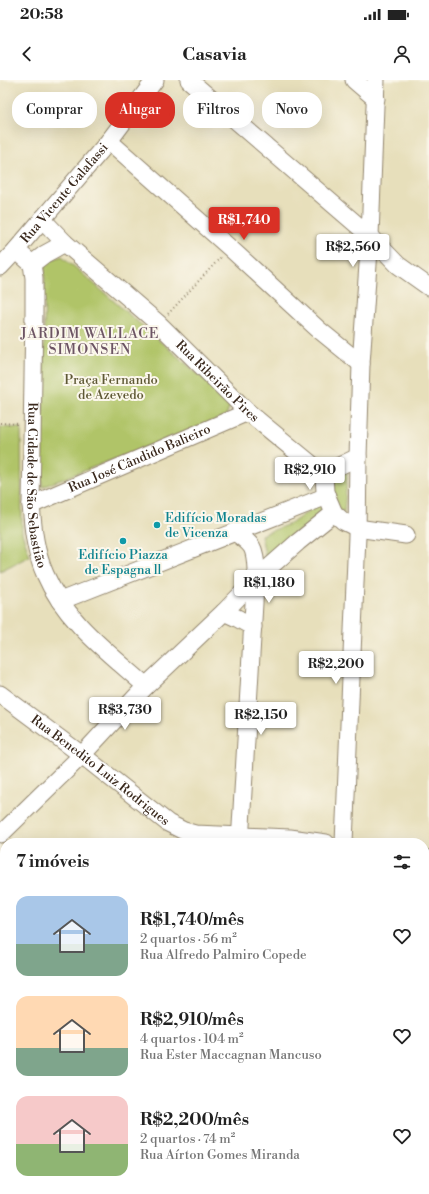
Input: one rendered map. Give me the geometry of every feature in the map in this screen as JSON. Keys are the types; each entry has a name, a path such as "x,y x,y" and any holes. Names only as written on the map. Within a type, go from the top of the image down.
{"street":[{"name":"Rua Vicente Galafassi","path":"0,267 109,141 155,80"},
{"path":"189,80 370,236 398,265 429,287"},
{"path":"354,80 376,99"},
{"path":"344,838 357,528 361,364 370,236 376,80"},
{"path":"109,141 230,248 318,329 361,364"},
{"name":"Rua Ribeirão Pires","path":"42,219 65,243 159,324 248,412 316,468 326,473"},
{"path":"16,250 32,264 45,254 65,243"},
{"name":"Rua Cidade de São Sebastião","path":"32,264 34,278 34,312 31,505 34,534 44,574 60,601 86,633 146,686"},
{"name":"Rua José Cândido Balieiro","path":"31,505 248,412"},
{"path":"358,457 324,475 325,492 334,513 343,521 357,528 406,535"},
{"path":"60,601 327,496"},
{"path":"5,837 146,686 224,612 256,579 334,513"},
{"path":"235,532 250,543 253,548 256,562 240,838"},
{"path":"224,612 253,627"},
{"name":"Rua Benedito Luiz Rodrigues","path":"0,694 168,823 176,828 195,834 225,838"}],"path":[{"path":"159,324 230,248"},
{"path":"0,423 32,424"}],"green space":[{"name":"Praça Fernando de Azevedo","path":"62,256 231,403 226,416 42,487 45,262"},
{"path":"0,427 21,428 22,533 30,556 0,571"},
{"path":"348,470 344,512 336,510 333,475"},
{"path":"321,502 327,514 294,534 281,552 266,559 261,535 292,523"}],"place":[{"name":"Edifício Moradas de Vicenza","path":"157,525"},
{"name":"Edifício Piazza de Espagna ll","path":"123,541"}],"district":[{"name":"JARDIM WALLACE SIMONSEN","path":"90,342"}]}
